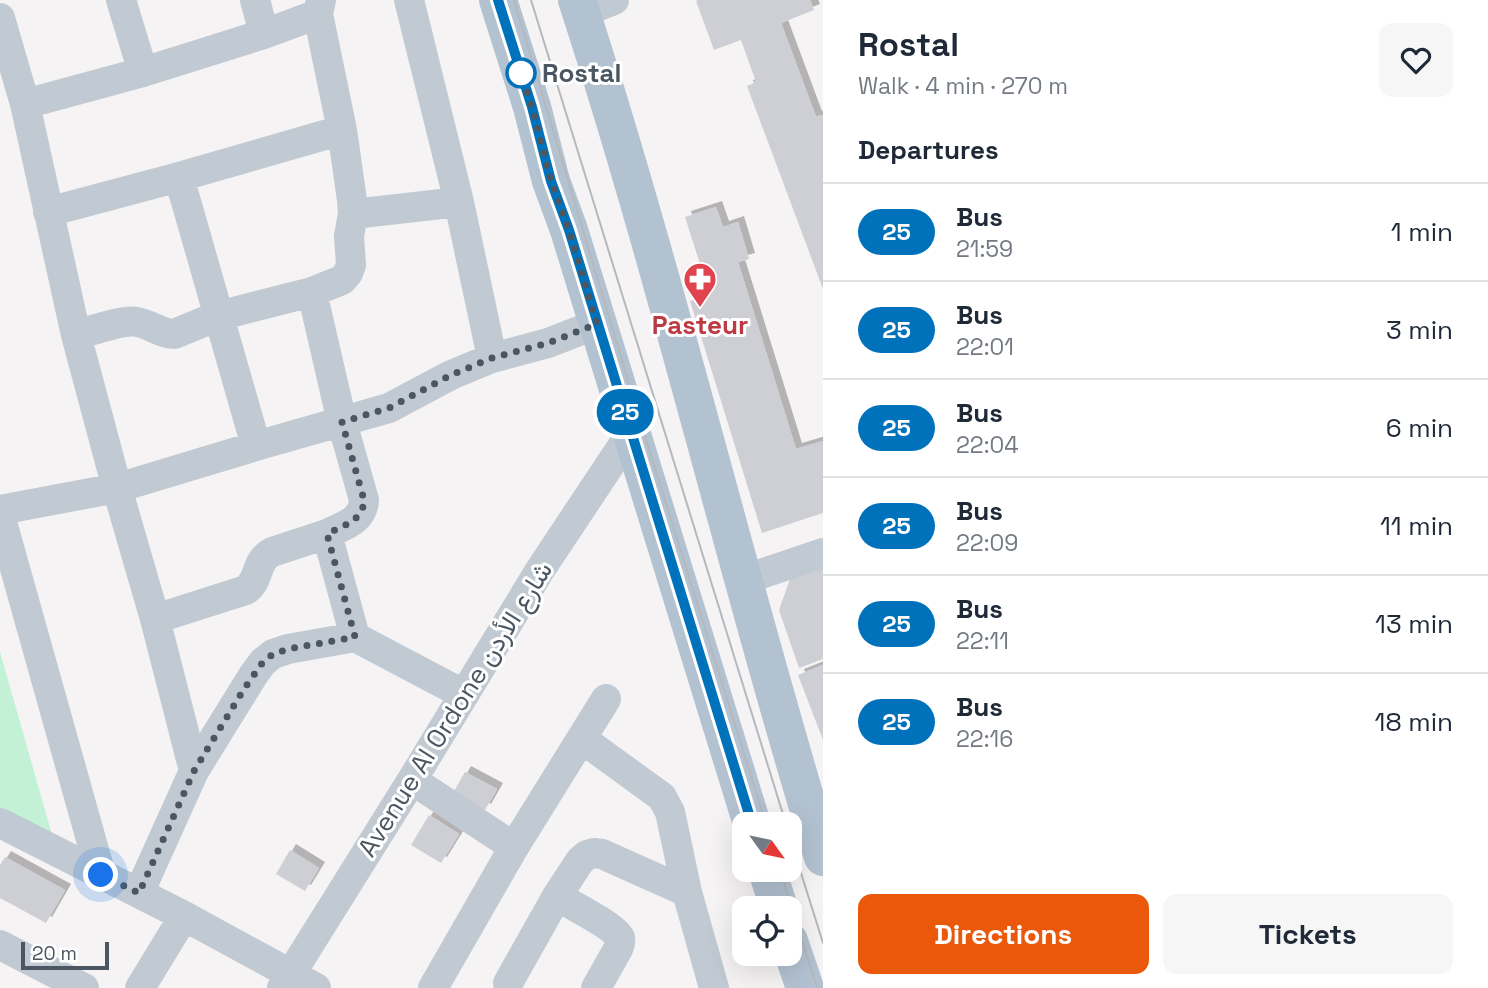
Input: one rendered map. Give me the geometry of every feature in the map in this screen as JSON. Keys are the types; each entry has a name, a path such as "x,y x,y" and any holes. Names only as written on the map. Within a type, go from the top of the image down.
{"main road":[{"path":"498,0 532,107 551,181 569,230 748,812"},
{"path":"590,4 639,199 743,580 817,812 823,857"},
{"path":"798,966 805,988"}],"street":[{"path":"121,0 143,72"},
{"path":"255,0 264,34"},
{"path":"409,0 459,202 492,358"},
{"path":"25,104 143,72 264,34 319,7 352,200 353,214 349,232 351,265 348,273 342,280 312,292 218,316 174,334 167,334 146,323 131,321 76,335"},
{"path":"0,18 25,104 76,335 194,771"},
{"path":"48,212 342,130"},
{"path":"179,177 256,446"},
{"path":"353,214 459,202"},
{"path":"155,619 246,590 253,584 266,555 327,534 360,516 364,500 342,422 312,292"},
{"path":"0,510 117,488 389,408 451,375 492,358 548,343 597,324"},
{"name":"Avenue Al Ordone شارع الأردن","path":"296,983 463,694 547,559 631,433"},
{"path":"0,515 101,875"},
{"path":"327,534 355,637"},
{"path":"743,580 823,553"},
{"path":"139,893 194,771 241,694 263,662 273,654 355,637 463,694"},
{"path":"433,988 514,847 606,699"},
{"path":"582,739 667,803 687,892 714,988"},
{"path":"412,780 514,847"},
{"path":"1,826 184,916 296,983"},
{"path":"508,983 557,896 580,861 587,855 602,854 687,892"},
{"path":"557,896 611,928 620,938 618,949 596,988"},
{"path":"140,988 184,916"},
{"path":"0,945 84,988"}],"green space":[{"path":"0,652 57,852 0,822"}],"building":[{"path":"810,0 814,10 781,23 816,117 822,115 823,119 823,289 747,86 756,82 741,40 714,50 696,1"},
{"path":"716,207 723,227 738,222 749,259 738,262 796,449 823,441 823,513 762,533 690,301 710,295 685,217"},
{"path":"823,565 823,659 799,668 779,610 790,579"},
{"path":"823,665 823,740 798,675"},
{"path":"465,772 497,789 485,810 453,793"},
{"path":"429,815 459,834 441,863 411,845"},
{"path":"290,850 319,868 305,891 276,874"},
{"path":"5,857 65,890 46,923 0,898 0,865"}],"tram line":[{"path":"514,0 639,417 762,812"},
{"path":"531,0 782,812"},
{"path":"802,876 823,943"},
{"path":"784,882 817,988"}],"bus line":[{"name":"25","path":"498,0 532,107 551,181 569,230 748,812"}],"place":[{"name":"Rostal","path":"521,73"},
{"name":"Pasteur","path":"700,309"}],"route":[{"path":"101,875 139,893 194,771 263,662 273,654 288,649 355,637 327,534 360,516 363,508 364,500 342,422 389,408 451,375 492,358 548,343 597,324 569,230 551,181 521,73"}]}
